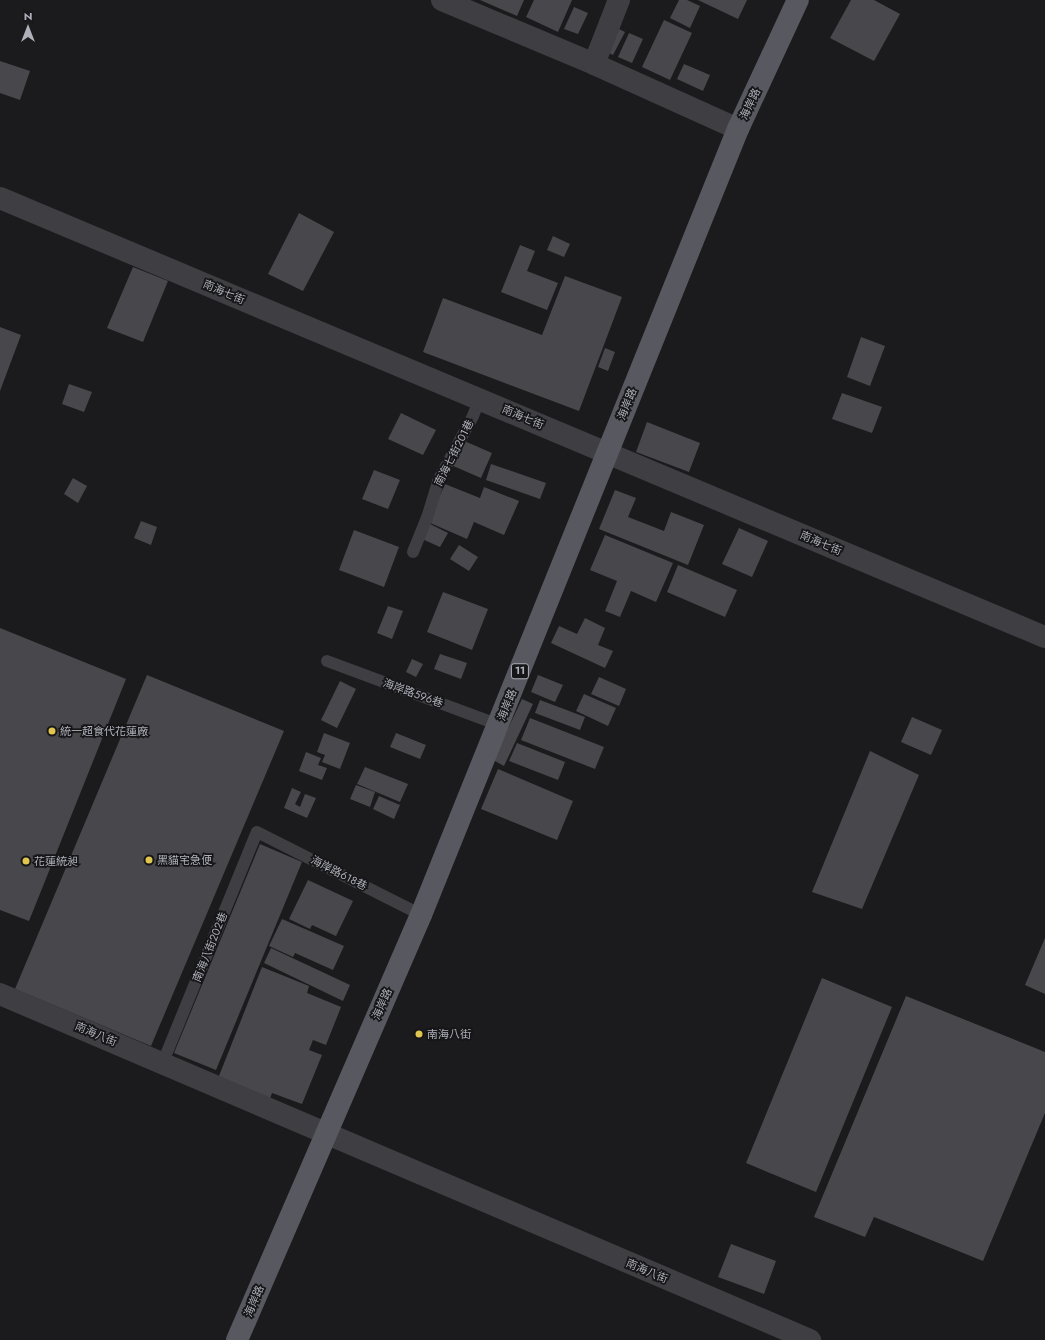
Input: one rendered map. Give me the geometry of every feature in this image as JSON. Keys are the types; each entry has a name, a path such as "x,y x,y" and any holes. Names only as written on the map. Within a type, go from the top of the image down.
{"main road":[{"name":"海岸路","path":"237,1340 421,915 499,725 738,129 798,0"}],"street":[{"path":"442,0 475,6 594,64 738,129"},
{"path":"594,64 619,0"},
{"name":"南海七街","path":"0,198 608,452 1045,637"},
{"name":"南海八街","path":"0,994 163,1062 325,1135 810,1340"}],"lane":[{"name":"南海七街201巷","path":"413,552 427,518 438,481 474,416 480,399"},
{"name":"海岸路596巷","path":"327,661 499,725"},
{"name":"海岸路618巷","path":"257,832 421,915"},
{"name":"南海八街202巷","path":"163,1062 257,832"}],"building":[{"path":"480,0 524,0 517,16"},
{"path":"534,0 572,0 558,32 526,17"},
{"path":"679,0 687,0 700,6 690,28 670,18"},
{"path":"698,0 747,0 738,19"},
{"path":"851,0 874,0 900,14 874,61 830,38"},
{"path":"574,7 588,13 578,34 564,29"},
{"path":"664,20 692,33 670,80 642,67"},
{"path":"613,26 625,32 613,55 601,49"},
{"path":"629,33 643,39 632,63 618,57"},
{"path":"0,61 30,71 20,100 0,93"},
{"path":"684,64 710,75 703,91 677,79"},
{"path":"299,213 334,232 303,291 268,274"},
{"path":"553,236 570,244 564,257 547,250"},
{"path":"520,245 535,251 527,271 558,283 547,310 501,292"},
{"path":"133,267 168,281 143,342 107,328"},
{"path":"565,276 622,297 579,411 423,352 443,298 542,335"},
{"path":"0,327 21,335 0,391"},
{"path":"861,337 885,346 870,386 847,377"},
{"path":"605,348 615,352 608,371 598,367"},
{"path":"69,384 92,392 84,412 62,404"},
{"path":"842,393 882,407 872,433 832,419"},
{"path":"401,413 436,430 423,455 388,439"},
{"path":"647,422 700,443 689,472 636,452"},
{"path":"462,440 492,453 481,478 451,465"},
{"path":"491,464 546,483 540,499 486,480"},
{"path":"374,470 400,480 388,509 362,499"},
{"path":"73,478 87,486 78,503 64,494"},
{"path":"445,484 480,498 484,487 519,501 504,535 474,522 467,539 428,522"},
{"path":"615,490 636,498 628,517 664,531 671,512 704,525 688,565 599,529"},
{"path":"141,521 157,527 151,545 134,538"},
{"path":"430,524 448,533 440,547 422,539"},
{"path":"739,528 768,541 752,577 722,564"},
{"path":"354,530 399,547 384,587 339,570"},
{"path":"605,535 673,563 656,602 631,591 620,617 605,611 617,581 590,570"},
{"path":"459,545 478,557 469,571 450,559"},
{"path":"678,565 737,590 725,617 667,592"},
{"path":"443,592 488,609 472,650 427,632"},
{"path":"388,606 403,611 392,639 377,633"},
{"path":"585,618 605,628 598,645 613,651 605,668 551,643 559,626 577,634"},
{"name":"統一超食代花蓮廠","path":"0,628 126,679 29,921 0,910"},
{"path":"440,654 467,663 461,679 434,669"},
{"path":"412,659 423,664 416,677 406,672"},
{"name":"黑貓宅急便","path":"147,675 284,731 151,1046 15,989"},
{"path":"538,675 563,685 555,702 531,692"},
{"path":"599,677 626,689 619,706 591,694"},
{"path":"340,681 356,689 337,728 321,720"},
{"path":"584,694 616,708 608,726 576,711"},
{"path":"522,699 533,704 504,766 493,760"},
{"path":"540,700 585,717 580,730 535,713"},
{"path":"912,717 942,730 931,755 901,742"},
{"path":"530,718 604,747 595,769 521,740"},
{"path":"324,733 350,743 340,769 322,762 325,755 317,752"},
{"path":"396,733 426,745 420,759 390,747"},
{"path":"517,743 565,762 558,780 509,761"},
{"path":"870,751 919,775 862,909 812,892"},
{"path":"306,752 321,758 318,765 327,768 322,780 299,771"},
{"path":"365,767 408,784 400,802 357,784"},
{"path":"498,769 573,801 557,840 481,809"},
{"path":"356,785 375,792 370,807 350,799"},
{"path":"292,788 301,792 295,804 300,807 305,794 316,798 307,818 284,808"},
{"path":"379,796 400,805 394,819 373,809"},
{"path":"260,844 302,862 216,1070 174,1053"},
{"path":"308,880 353,901 336,936 312,925 310,929 289,919"},
{"path":"282,919 344,946 333,970 295,953 293,957 269,946"},
{"path":"1045,938 1045,994 1025,985"},
{"path":"271,948 350,985 343,1001 264,963"},
{"path":"262,967 309,986 307,993 341,1007 326,1045 313,1040 309,1050 322,1055 302,1104 272,1093 269,1102 217,1081"},
{"path":"822,978 892,1007 816,1192 746,1163"},
{"path":"906,996 1045,1052 1045,1113 983,1261 874,1217 865,1237 814,1217"},
{"path":"731,1244 776,1261 764,1294 718,1277"}],"place":[{"name":"統一超食代花蓮廠","path":"52,731"},
{"name":"黑貓宅急便","path":"149,860"},
{"name":"花蓮統昶","path":"26,861"},
{"name":"南海八街","path":"419,1034"}]}
